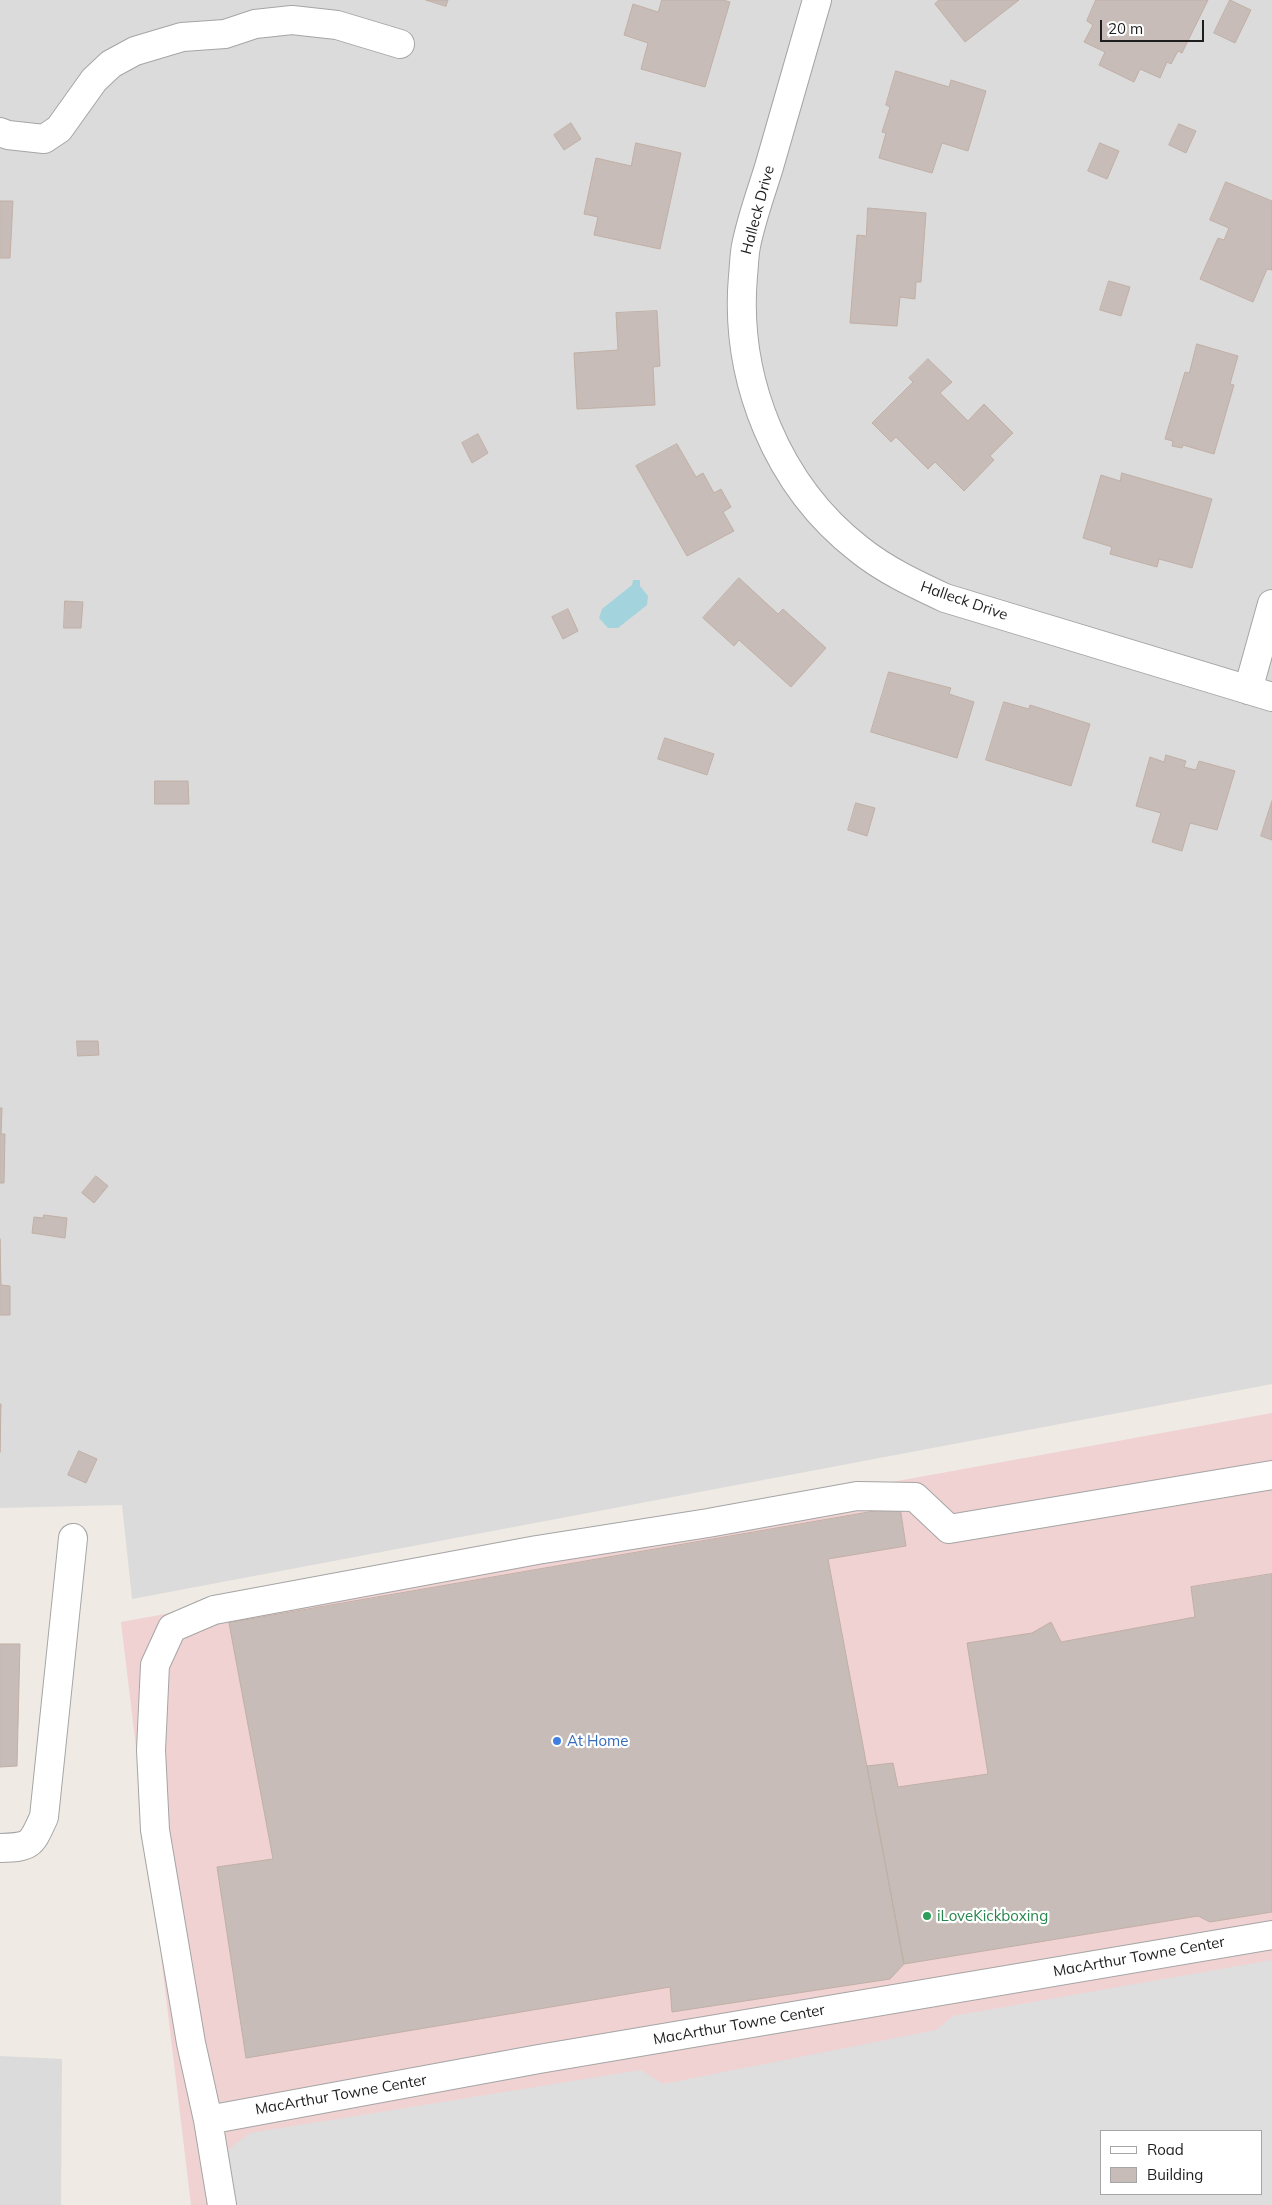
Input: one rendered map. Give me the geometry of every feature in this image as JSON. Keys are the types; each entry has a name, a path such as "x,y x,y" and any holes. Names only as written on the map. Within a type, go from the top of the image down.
{"street":[{"name":"Halleck Drive","path":"817,0 746,247 741,302 745,356 759,409 777,449 800,486 827,520 859,549 905,580 945,598 1260,693"},
{"path":"0,132 8,135 44,139 59,129 94,80 111,64 135,51 182,37 225,34 255,24 292,20 337,25 400,44"},
{"path":"1260,693 1272,604"},
{"path":"222,2205 208,2120 191,2043 155,1830 151,1750 155,1665 172,1628 214,1610 537,1550 708,1524 857,1496 915,1497 949,1529 1272,1475"},
{"path":"0,1848 21,1847 33,1841 44,1817 73,1538"},
{"name":"MacArthur Towne Center","path":"208,2120 539,2058 1272,1935"}],"shaded area":[{"path":"0,0 1272,0 1272,1384 132,1599 122,1505 0,1508"},
{"path":"1272,1413 1272,2205 191,2205 121,1622"},
{"path":"1272,1960 1272,2205 235,2205 225,2152 250,2133 641,2070 663,2084 936,2030 953,2016"},
{"path":"0,2056 62,2059 61,2205 0,2205"}],"water":[{"path":"633,580 640,580 640,586 648,596 647,605 618,628 608,628 599,618 602,609 632,585"}],"building":[{"path":"426,0 448,0 446,6"},
{"path":"662,0 723,0 730,2 705,87 641,69 648,43 624,35 633,4 658,12"},
{"path":"939,0 1019,0 965,42 935,4"},
{"path":"1096,0 1208,0 1182,53 1178,51 1171,64 1167,62 1160,78 1140,69 1134,82 1099,65 1105,52 1084,42 1093,25 1087,21"},
{"path":"1230,0 1251,10 1235,43 1214,33"},
{"path":"896,71 949,87 951,80 986,91 968,151 942,143 932,173 879,158 886,133 882,132 890,107 886,105"},
{"path":"571,123 581,139 564,150 554,135"},
{"path":"1179,124 1196,131 1186,153 1169,145"},
{"path":"636,143 681,153 660,249 594,235 598,217 584,214 596,158 631,166"},
{"path":"1100,143 1119,151 1107,179 1088,171"},
{"path":"1226,182 1272,201 1272,270 1267,269 1253,302 1200,279 1218,238 1224,240 1229,228 1210,220"},
{"path":"0,201 13,201 10,258 0,258"},
{"path":"868,208 926,213 921,282 916,282 915,299 900,297 897,326 850,323 857,235 866,236"},
{"path":"1109,281 1130,287 1121,316 1100,310"},
{"path":"657,311 660,366 653,367 655,405 577,409 574,353 618,350 616,313"},
{"path":"1197,344 1238,356 1230,384 1234,385 1214,454 1183,445 1182,448 1172,446 1173,441 1165,439 1185,372 1189,373"},
{"path":"928,359 952,382 940,393 968,421 984,404 1013,433 990,456 994,460 964,491 935,462 928,469 896,437 891,442 872,423 913,382 909,378"},
{"path":"478,434 488,453 472,463 462,443"},
{"path":"677,444 696,477 703,473 714,493 721,489 731,507 723,512 734,531 687,556 636,466"},
{"path":"1122,473 1212,499 1192,568 1159,559 1157,567 1110,554 1112,547 1083,538 1101,475 1120,481"},
{"path":"739,578 778,614 783,609 826,648 791,687 739,640 734,646 703,618"},
{"path":"65,601 83,602 81,628 64,628"},
{"path":"568,609 578,631 563,639 552,617"},
{"path":"889,672 951,688 949,694 974,702 957,758 871,732"},
{"path":"1004,702 1029,709 1030,705 1090,724 1071,786 986,760"},
{"path":"665,738 714,754 707,775 658,759"},
{"path":"1166,755 1186,761 1184,767 1196,770 1199,761 1235,771 1217,830 1190,823 1182,851 1152,842 1161,813 1136,806 1150,757 1164,762"},
{"path":"155,781 188,781 189,804 155,804"},
{"path":"1272,801 1272,840 1261,836"},
{"path":"856,803 875,808 867,836 848,830"},
{"path":"77,1041 98,1041 99,1055 78,1056"},
{"path":"0,1108 2,1108 1,1134 5,1134 4,1183 0,1183"},
{"path":"96,1176 108,1186 94,1203 82,1193"},
{"path":"44,1215 67,1218 65,1238 32,1233 34,1217 43,1218"},
{"path":"0,1239 1,1285 10,1286 10,1315 0,1315"},
{"path":"0,1404 1,1404 0,1452"},
{"path":"79,1451 97,1459 86,1483 68,1475"},
{"name":"At Home","path":"900,1507 906,1546 828,1559 904,1964 890,1979 672,2012 670,1987 246,2058 217,1867 273,1859 229,1623"},
{"path":"1272,1574 1272,1912 1210,1922 1198,1916 904,1964 867,1766 893,1763 898,1787 988,1774 967,1643 1032,1633 1051,1622 1061,1642 1195,1617 1191,1587"},
{"path":"0,1644 20,1644 17,1766 0,1767"}],"place":[{"name":"At Home","path":"557,1741"},
{"name":"iLoveKickboxing","path":"927,1916"}]}
